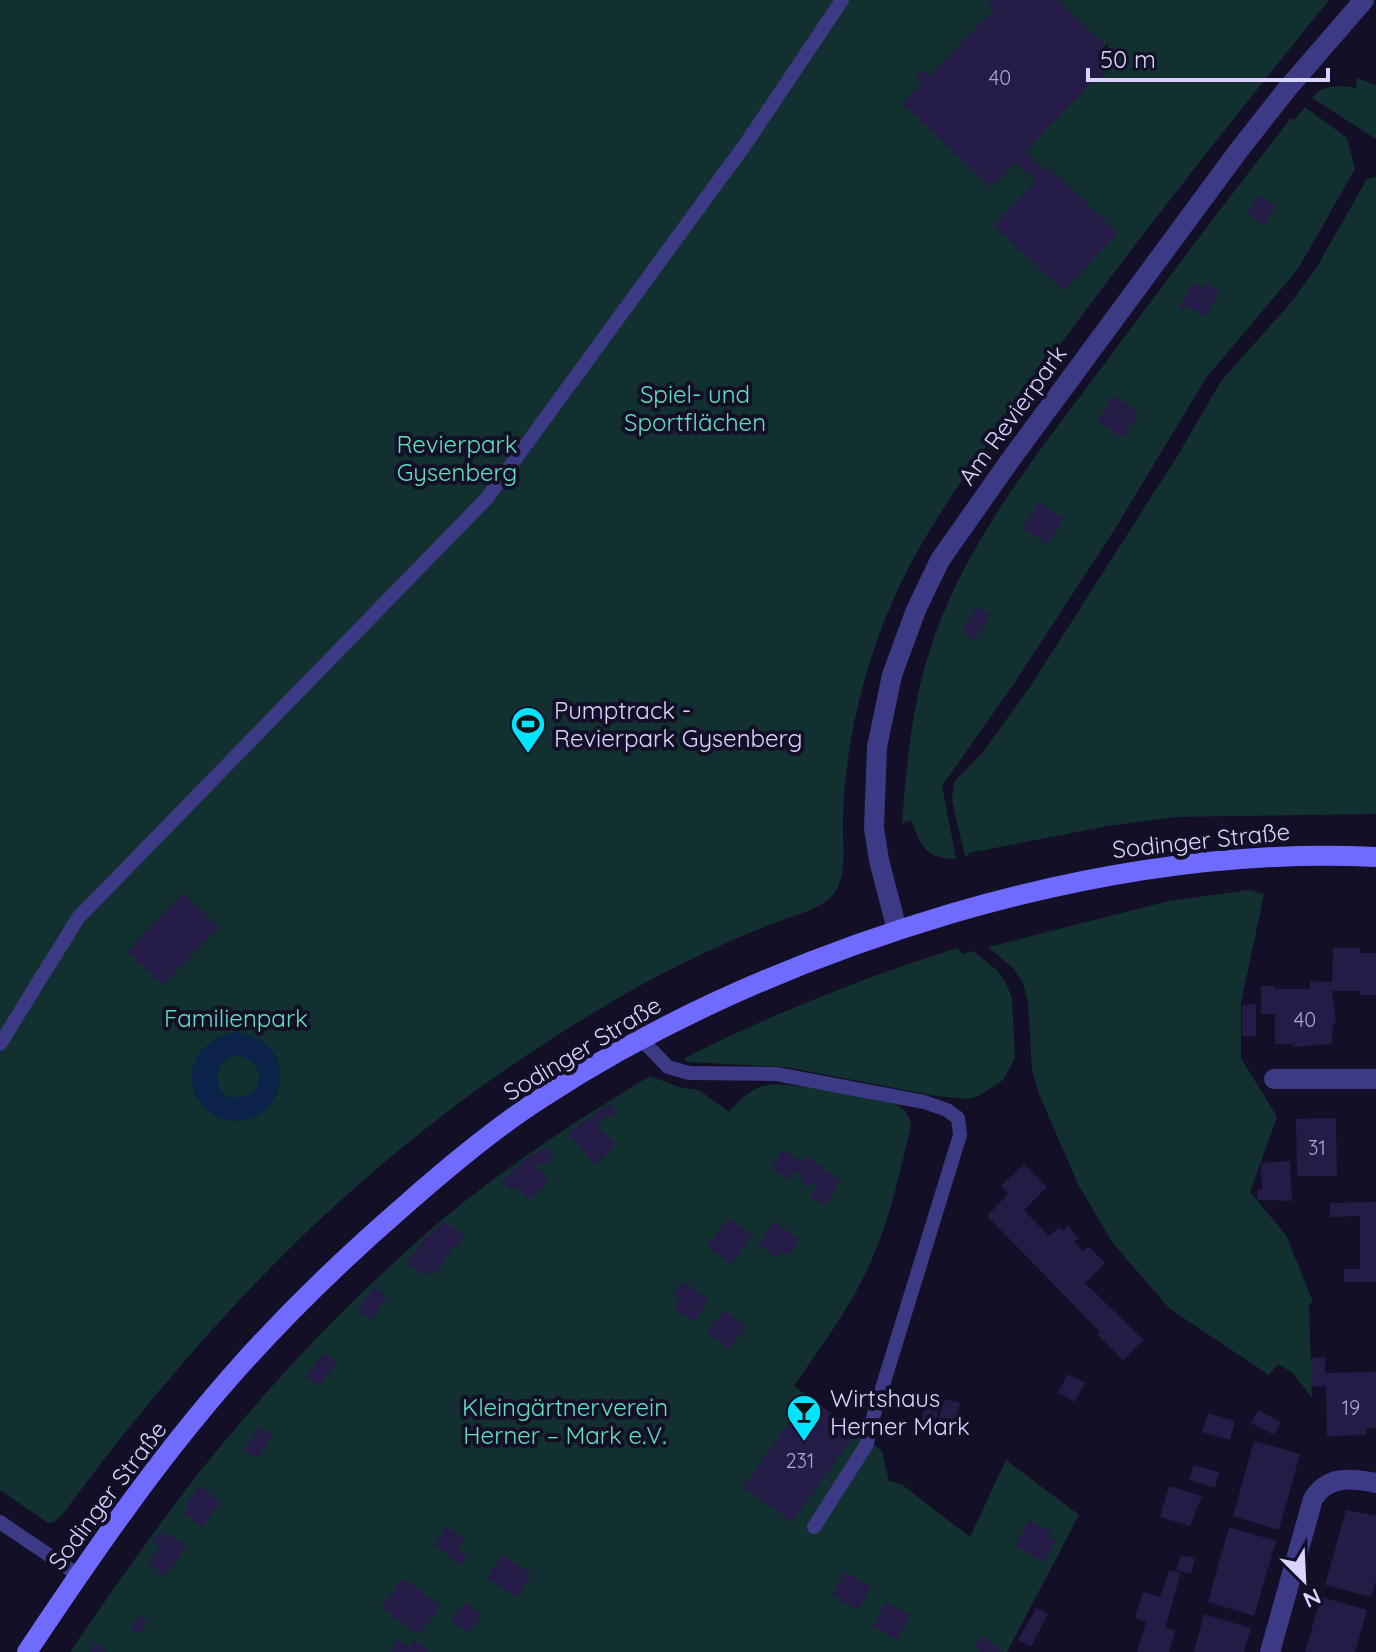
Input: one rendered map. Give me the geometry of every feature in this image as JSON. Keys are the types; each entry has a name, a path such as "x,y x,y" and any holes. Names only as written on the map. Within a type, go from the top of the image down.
{"main road":[{"name":"Sodinger Straße","path":"27,1652 78,1575 162,1462 233,1374 333,1269 454,1163 540,1099 695,1012 788,969 897,930 986,904 1117,874 1194,863 1320,855 1376,857"}],"street":[{"name":"Am Revierpark","path":"897,930 874,828 877,747 892,675 916,610 940,560 1239,150 1364,0"},
{"path":"1274,1079 1376,1079"},
{"path":"1270,1652 1313,1499 1318,1491 1332,1481 1343,1478 1376,1483"}],"lane":[{"path":"0,1044 85,909 487,498 747,142 842,0"},
{"path":"642,1040 668,1067 689,1073 776,1074 924,1102 947,1110 958,1118 960,1135 867,1444 814,1527"},
{"path":"0,1522 78,1575"}],"green space":[{"name":"Revierpark Gysenberg","path":"0,0 1329,0 1104,286 975,462 922,543 882,626 858,707 847,763 843,861 836,891 815,908 721,945 618,998 517,1062 442,1116 371,1174 304,1235 240,1300 120,1439 62,1515 48,1523 0,1490"},
{"path":"1357,78 1376,85 1376,139 1312,98 1331,87 1356,88"},
{"path":"1305,107 1347,138 1355,169 1298,269 1206,378 1113,532 1013,685 942,786 956,859 937,856 922,844 911,820 902,823 909,750 928,655 968,561 1008,495 1053,432 1291,118 1294,120"},
{"path":"1376,177 1376,814 1175,817 1108,826 969,853 965,857 952,800 954,782 982,753 1028,690 1178,455 1221,381 1293,300 1318,265 1367,179"},
{"path":"1249,890 1264,894 1241,1003 1241,1058 1277,1117 1250,1192 1286,1235 1313,1302 1309,1305 1312,1398 1293,1373 1278,1364 1269,1375 1170,1309 1112,1242 1078,1184 1039,1094 1032,1070 1028,1002 1023,983 1013,968 988,947 1169,901"},
{"path":"957,948 963,954 973,951 998,971 1012,998 1015,1058 1003,1080 979,1096 969,1099 936,1096 786,1067 688,1062 683,1059 818,998"},
{"name":"Kleingärtnerverein Herner – Mark e.V.","path":"650,1076 679,1087 699,1090 729,1112 752,1091 763,1086 779,1085 872,1098 897,1105 906,1113 911,1124 897,1185 878,1244 846,1309 794,1386 882,1451 889,1481 901,1484 970,1537 1006,1460 1079,1515 1007,1652 70,1652 190,1484 264,1395 344,1310 429,1231 489,1183 552,1138"}],"water":[{"path":"236,1032 259,1039 273,1053 280,1069 279,1087 272,1103 259,1115 242,1121 221,1118 209,1112 197,1098 192,1082 192,1072 200,1053 207,1045","holes":["235,1055 248,1059 259,1074 254,1091 236,1097 223,1093 217,1076 220,1066"]}],"building":[{"path":"1057,0 1117,57 1103,71 1105,76 1102,78 1099,75 1025,152 1045,171 1048,167 1118,233 1063,291 993,225 1036,181 1016,162 991,188 903,104 922,83 916,77 919,73 923,70 930,76 994,9 987,2"},
{"path":"1259,195 1276,206 1264,225 1247,214"},
{"path":"1194,283 1203,288 1206,283 1220,293 1204,317 1186,305 1183,310 1178,307"},
{"path":"1114,396 1139,414 1122,438 1097,420"},
{"path":"1039,503 1064,519 1047,544 1022,528"},
{"path":"978,606 991,615 975,640 962,631"},
{"name":"Familienpark","path":"183,893 218,927 163,985 127,952"},
{"path":"1333,948 1360,948 1360,953 1376,953 1376,995 1360,995 1360,991 1332,991 1336,1024 1333,1023 1332,1044 1293,1047 1293,1044 1275,1044 1275,1014 1261,1014 1261,986 1310,989 1310,981 1332,982"},
{"path":"1256,1004 1256,1036 1242,1036 1242,1005"},
{"path":"609,1104 617,1113 611,1118 608,1115 597,1125 616,1144 596,1165 567,1133"},
{"path":"1336,1118 1337,1176 1297,1176 1296,1119"},
{"path":"545,1148 554,1155 537,1167 549,1181 528,1200 516,1187 512,1191 502,1181 531,1155"},
{"path":"784,1150 802,1162 806,1156 841,1181 824,1206 810,1196 817,1186 812,1182 809,1187 800,1181 804,1176 796,1171 789,1180 771,1167"},
{"path":"1290,1161 1292,1201 1257,1200 1257,1190 1262,1190 1261,1163"},
{"path":"1024,1164 1047,1187 1024,1210 1049,1236 1059,1227 1063,1231 1068,1226 1079,1238 1074,1242 1083,1251 1088,1246 1105,1263 1085,1283 1144,1340 1123,1360 1097,1334 1100,1332 987,1216 1008,1194 1001,1186"},
{"path":"1376,1202 1376,1282 1344,1282 1344,1269 1360,1269 1360,1216 1330,1217 1330,1203"},
{"path":"729,1218 752,1236 731,1264 707,1246"},
{"path":"444,1222 465,1236 434,1275 429,1272 425,1276 407,1263 424,1239"},
{"path":"774,1222 800,1239 789,1255 783,1251 778,1258 758,1245"},
{"path":"684,1281 709,1301 693,1322 674,1308 680,1301 672,1295"},
{"path":"375,1287 388,1297 370,1320 357,1310"},
{"path":"724,1310 746,1326 729,1349 707,1333"},
{"path":"325,1353 337,1364 318,1386 305,1376"},
{"path":"1325,1357 1325,1373 1376,1372 1376,1428 1366,1428 1366,1435 1327,1436 1326,1386 1311,1387 1311,1358"},
{"path":"1068,1374 1085,1383 1074,1402 1058,1392"},
{"path":"928,1395 942,1399 932,1433 919,1429"},
{"path":"808,1397 857,1432 792,1522 743,1487"},
{"path":"944,1399 960,1403 951,1437 935,1433"},
{"path":"1258,1410 1281,1422 1274,1435 1251,1423"},
{"path":"1208,1413 1235,1421 1230,1440 1202,1432"},
{"path":"260,1427 273,1436 256,1459 243,1450"},
{"path":"1254,1441 1300,1454 1279,1530 1233,1516"},
{"path":"1194,1465 1219,1472 1215,1488 1189,1480"},
{"path":"200,1486 221,1502 202,1527 184,1513 190,1506 186,1503"},
{"path":"1169,1486 1202,1496 1190,1526 1160,1517"},
{"path":"1346,1510 1376,1516 1376,1580 1371,1597 1325,1585"},
{"path":"1029,1520 1052,1532 1049,1537 1056,1541 1045,1562 1015,1546"},
{"path":"447,1527 465,1540 458,1549 467,1556 460,1565 434,1545"},
{"path":"1229,1527 1276,1541 1254,1616 1208,1602"},
{"path":"160,1532 168,1538 171,1535 187,1547 164,1576 148,1563 160,1548 152,1542"},
{"path":"503,1555 532,1575 516,1598 487,1578"},
{"path":"1181,1555 1195,1558 1191,1574 1176,1570"},
{"path":"1169,1570 1181,1573 1165,1628 1175,1630 1169,1652 1137,1652 1146,1622 1135,1618 1143,1592 1160,1597"},
{"path":"845,1572 871,1587 858,1610 832,1595"},
{"path":"403,1578 440,1606 419,1635 381,1607"},
{"path":"1321,1597 1367,1610 1355,1652 1305,1652"},
{"path":"465,1602 482,1614 468,1633 451,1620"},
{"path":"886,1602 911,1615 898,1640 873,1627"},
{"path":"1036,1608 1048,1614 1031,1647 1018,1640"},
{"path":"1204,1614 1251,1628 1244,1652 1194,1652"},
{"path":"140,1616 148,1622 139,1634 131,1628"},
{"path":"983,1636 1003,1652 981,1652 974,1646"},
{"path":"398,1639 409,1647 414,1640 430,1652 392,1652 390,1650"},
{"path":"95,1643 108,1652 89,1652"}],"place":[{"name":"Pumptrack - Revierpark Gysenberg","path":"528,755"},
{"name":"Wirtshaus Herner Mark","path":"804,1443"}],"park label":[{"name":"Spiel- und Sportflächen","path":"695,408"}]}
